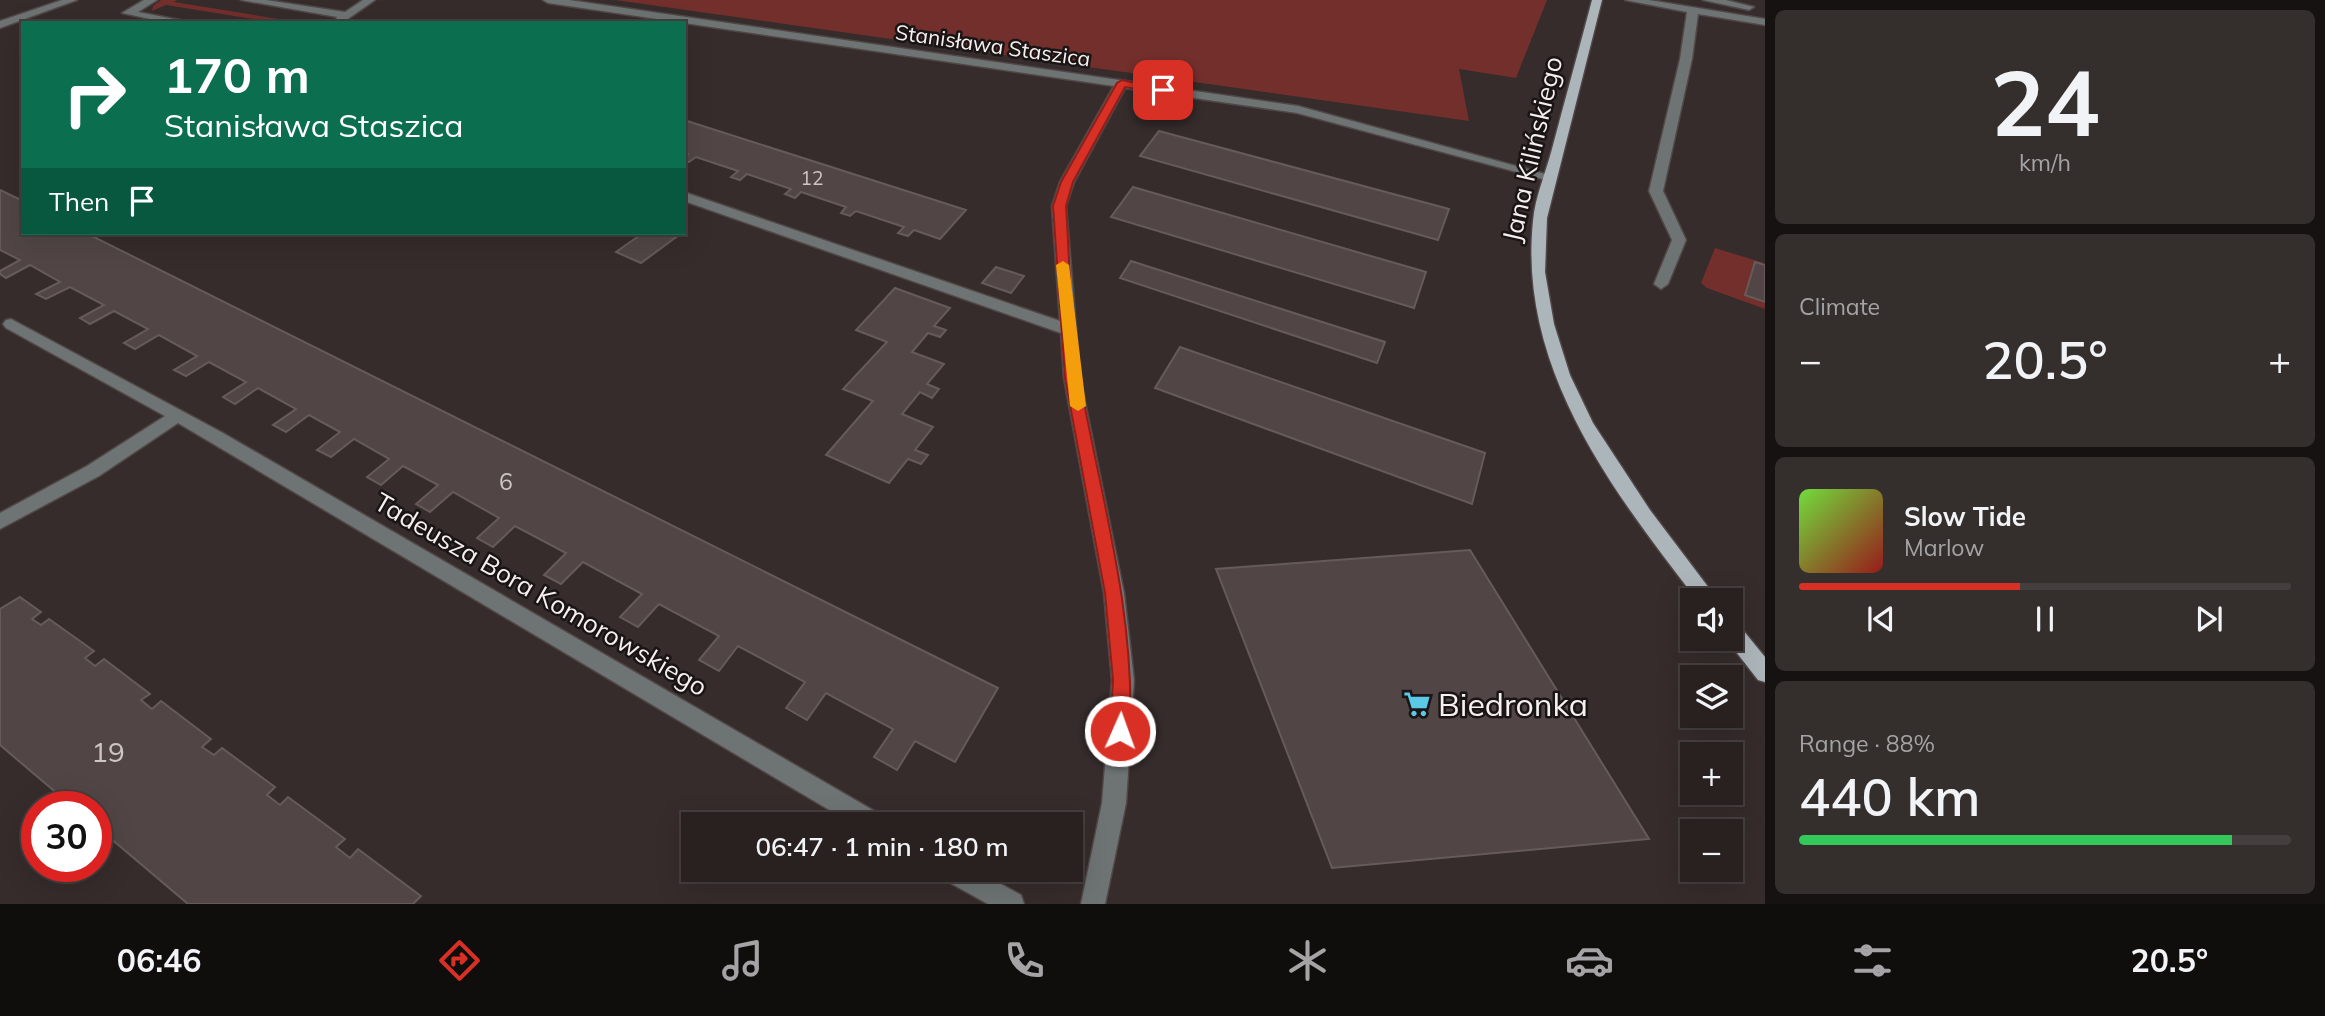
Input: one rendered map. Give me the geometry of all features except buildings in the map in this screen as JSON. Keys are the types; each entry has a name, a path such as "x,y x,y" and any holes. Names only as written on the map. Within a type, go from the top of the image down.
{"main road":[{"name":"Jana Kilińskiego","path":"1597,0 1550,177 1535,253 1541,310 1572,397 1628,495 1698,588"},
{"path":"1743,645 1765,673"}],"street":[{"path":"0,25 72,0"},
{"path":"152,0 127,13 177,21"},
{"path":"246,0 346,15"},
{"path":"337,21 370,0"},
{"name":"Stanisława Staszica","path":"548,0 1122,83 1320,115 1550,177"},
{"path":"1630,0 1765,22"},
{"path":"1708,0 1765,10"},
{"path":"1661,284 1679,240 1656,191 1686,59 1692,10"},
{"path":"1093,904 1114,803 1123,680 1114,593 1072,378 1059,206 1067,182 1122,83"},
{"path":"686,197 1069,330"},
{"name":"Tadeusza Bora Komorowskiego","path":"11,324 178,415 855,812"},
{"path":"0,522 93,471 178,415"},
{"path":"974,882 1012,904"}],"shaded area":[{"path":"161,0 177,0 174,2 291,21 265,21 166,5 152,11 153,6"},
{"path":"615,0 1547,0 1516,78 1459,69 1469,121"},
{"path":"1715,248 1764,263 1755,263 1745,295 1765,302 1765,309 1707,288 1701,283"}],"slow traffic":[{"path":"1063,265 1072,378 1078,406"}],"place":[{"name":"Biedronka","path":"1417,704"}],"route":[{"path":"1120,731 1123,680 1114,593 1072,378 1059,235 1059,206 1067,182 1122,83 1163,90"}]}
